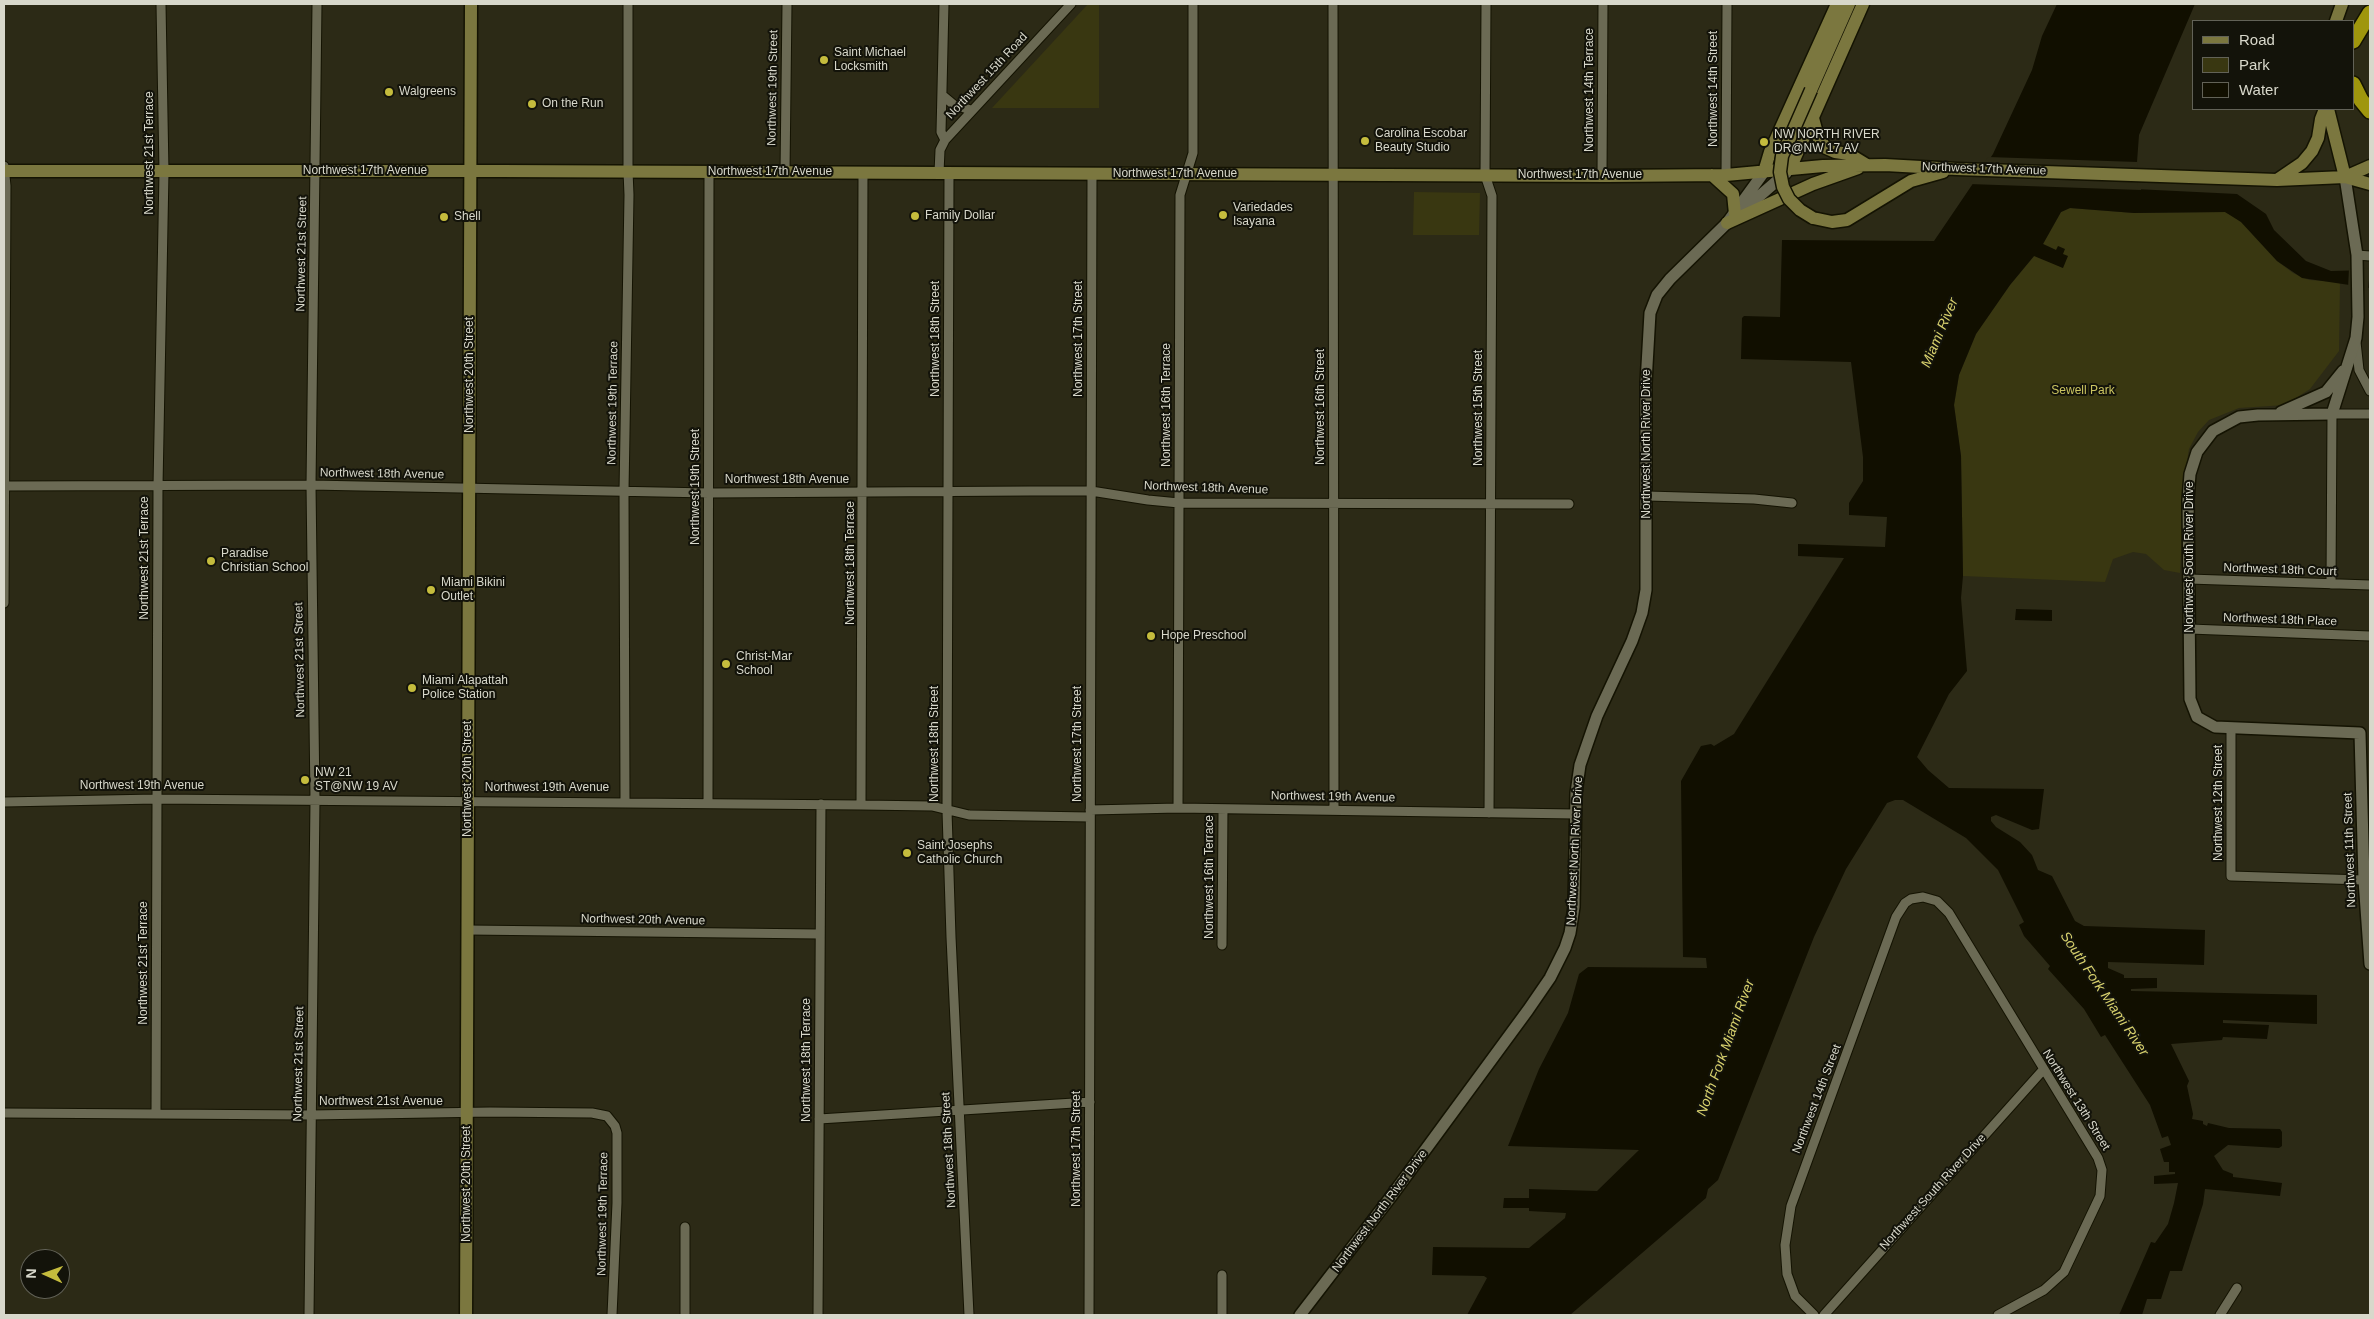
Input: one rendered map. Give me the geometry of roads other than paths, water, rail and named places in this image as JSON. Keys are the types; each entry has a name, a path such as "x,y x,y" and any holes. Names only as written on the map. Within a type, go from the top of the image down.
{"highway":[{"path":"2354,39 2370,13"},
{"path":"2354,86 2361,100 2370,111"}],"main road":[{"name":"Northwest 20th Street","path":"466,1315 471,4"},
{"name":"Northwest North River Drive","path":"1764,172 1770,152 1837,4"},
{"path":"1849,4 1782,156 1780,172 1783,187 1789,199 1800,210 1813,218 1832,222 1847,220 1911,181 1957,169"},
{"name":"Northwest North River Drive","path":"1790,169 1863,4"},
{"path":"2336,20 2342,4"},
{"path":"2326,110 2345,177"},
{"path":"2277,180 2302,163 2312,151 2318,138 2321,119 2326,110"},
{"path":"1813,118 1818,136 1826,148 1835,152 1849,154 1867,165"},
{"name":"Northwest 17th Avenue","path":"4,169 164,172 709,171 1602,176 1726,175 1867,165 2277,180 2345,177 2370,184"},
{"path":"1712,175 1733,194 1731,218 1813,184 1867,165"},
{"name":"Northwest 17th Avenue","path":"2345,177 2370,166"}],"street":[{"name":"Northwest 21st Terrace","path":"156,1112 158,486 164,172 162,4"},
{"name":"Northwest 21st Street","path":"309,1315 315,800 310,485 317,4"},
{"name":"Northwest 19th Terrace","path":"625,802 624,491 629,232 628,4"},
{"name":"Northwest 19th Street","path":"785,172 787,4"},
{"path":"944,4 941,132 945,140"},
{"name":"Northwest 15th Road","path":"944,173 940,150 945,140 1071,4"},
{"name":"Northwest 16th Terrace","path":"1178,808 1180,195 1193,153 1193,4"},
{"name":"Northwest 16th Street","path":"1333,4 1334,810"},
{"name":"Northwest 15th Street","path":"1486,4 1485,175 1492,196 1489,813"},
{"name":"Northwest 14th Terrace","path":"1602,176 1604,4"},
{"name":"Northwest 14th Street","path":"1726,175 1727,4"},
{"path":"942,95 954,105 972,110"},
{"path":"4,169 6,186 4,603"},
{"name":"Northwest North River Drive","path":"1300,1315 1437,1135 1550,978 1567,943 1572,920 1575,814 1579,772 1587,740 1632,641 1643,608 1646,577 1648,322 1653,303 1684,264 1731,218 1758,199 1790,169"},
{"name":"Northwest 19th Street","path":"708,803 709,171"},
{"name":"Northwest 18th Terrace","path":"861,804 863,172"},
{"name":"Northwest North River Drive","path":"1731,218 1764,172"},
{"name":"Northwest 18th Street","path":"944,173 947,811 969,1315"},
{"name":"Northwest 17th Street","path":"1089,1315 1092,173"},
{"path":"2345,177 2358,268 2356,338 2359,370 2370,391"},
{"path":"2357,255 2370,256"},
{"path":"2331,584 2332,414 2356,338"},
{"name":"Northwest South River Drive","path":"2274,415 2321,395 2330,388 2347,366"},
{"path":"2321,395 2323,406 2332,414 2370,414"},
{"name":"Northwest South River Drive","path":"2231,729 2215,728 2206,724 2197,717 2191,706 2189,692 2188,493 2192,464 2197,452 2213,431 2229,421 2248,416 2332,414"},
{"name":"Northwest 18th Avenue","path":"5,486 310,485 709,493 1091,492 1179,503 1569,504"},
{"path":"1647,496 1754,499 1792,503"},
{"name":"Northwest 18th Court","path":"2189,579 2370,585"},
{"name":"Northwest 18th Place","path":"2190,629 2370,636"},
{"path":"2231,729 2365,734"},
{"name":"Northwest 12th Street","path":"2231,729 2232,876 2364,880"},
{"name":"Northwest 11th Street","path":"2365,734 2367,850 2364,880 2370,964"},
{"name":"Northwest 19th Avenue","path":"4,802 156,799 861,804 932,806 969,815 1090,813 1178,808 1575,814"},
{"name":"Northwest 18th Terrace","path":"818,1315 821,804"},
{"name":"Northwest 16th Terrace","path":"1222,945 1223,808"},
{"name":"Northwest 14th Street","path":"1814,1315 1795,1296 1787,1274 1785,1245 1791,1206 1896,916 1905,903 1917,898"},
{"name":"Northwest 13th Street","path":"1917,898 1937,901 1949,913 2098,1158 2102,1170 2102,1187 2096,1207 2064,1272 2044,1290 1998,1315"},
{"name":"Northwest 20th Avenue","path":"468,930 819,934"},
{"name":"Northwest South River Drive","path":"1824,1315 2044,1070"},
{"path":"819,1119 1090,1102"},
{"name":"Northwest 21st Avenue","path":"4,1113 156,1112 311,1115 592,1113 607,1116"},
{"name":"Northwest 19th Terrace","path":"607,1116 615,1126 617,1133 617,1203 612,1315"},
{"path":"685,1227 685,1315"},
{"path":"1222,1275 1222,1315"},
{"path":"2220,1315 2237,1288"}],"water":[{"path":"2057,4 2195,4 2139,135 2135,189 2237,194 2266,214 2274,230 2306,261 2331,271 2370,270 2370,288 2302,278 2277,261 2241,222 2225,212 2134,213 2070,208 2061,212 2043,244 2056,250 2058,246 2065,249 2063,254 2068,256 2063,268 2034,256 2010,285 1976,334 1959,375 1954,405 1961,456 1963,576 1961,598 1967,671 1949,694 1917,757 1928,770 1949,788 2044,789 2039,829 2032,830 1996,815 1991,817 1991,821 1996,827 2020,842 2032,855 2038,870 2052,876 2075,921 2084,926 2205,930 2204,965 2108,962 2108,968 2124,975 2124,978 2157,978 2157,988 2131,989 2131,991 2317,995 2317,1024 2223,1020 2223,1023 2269,1025 2267,1039 2223,1037 2222,1040 2171,1044 2189,1081 2187,1086 2193,1114 2192,1119 2203,1121 2203,1124 2207,1126 2208,1123 2229,1128 2280,1129 2282,1132 2282,1146 2279,1148 2228,1145 2214,1156 2223,1170 2233,1174 2233,1177 2282,1183 2280,1196 2205,1189 2203,1204 2182,1271 2170,1271 2161,1299 2147,1299 2142,1315 2119,1315 2151,1242 2155,1243 2168,1224 2174,1203 2178,1183 2154,1184 2154,1176 2175,1174 2175,1172 2169,1172 2169,1162 2164,1162 2160,1149 2171,1145 2168,1136 2162,1138 2150,1105 2105,1035 2101,1037 2084,1009 2048,969 2050,966 2024,936 2019,925 2024,922 1998,870 1966,838 1903,800 1895,800 1887,803 1846,869 1814,937 1718,1180 1708,1189 1706,1198 1570,1315 1467,1315 1487,1278 1484,1276 1432,1275 1433,1247 1529,1248 1565,1218 1566,1213 1529,1211 1529,1208 1503,1208 1504,1198 1529,1198 1529,1189 1597,1191 1639,1150 1508,1146 1539,1069 1568,1013 1579,974 1588,967 1707,968 1706,958 1683,957 1681,781 1701,746 1711,744 1714,746 1734,734 1844,558 1798,556 1798,544 1885,547 1887,517 1849,515 1849,503 1863,481 1863,457 1851,362 1741,359 1742,318 1744,316 1780,317 1782,240 1934,241 1993,154 2032,70 2042,36"},
{"path":"2016,609 2052,610 2052,621 2015,620"}],"place":[{"name":"Saint Michael Locksmith","path":"824,60"},
{"name":"Walgreens","path":"389,92"},
{"name":"On the Run","path":"532,104"},
{"name":"Carolina Escobar Beauty Studio","path":"1365,141"},
{"name":"NW NORTH RIVER DR@NW 17 AV","path":"1764,142"},
{"name":"Variedades Isayana","path":"1223,215"},
{"name":"Family Dollar","path":"915,216"},
{"name":"Shell","path":"444,217"},
{"name":"Paradise Christian School","path":"211,561"},
{"name":"Miami Bikini Outlet","path":"431,590"},
{"name":"Hope Preschool","path":"1151,636"},
{"name":"Christ-Mar School","path":"726,664"},
{"name":"Miami Alapattah Police Station","path":"412,688"},
{"name":"NW 21 ST@NW 19 AV","path":"305,780"},
{"name":"Saint Josephs Catholic Church","path":"907,853"}],"water label":[{"name":"Miami River","path":"1940,333"},
{"name":"South Fork Miami River","path":"2104,994"},
{"name":"North Fork Miami River","path":"1726,1048"}],"park label":[{"name":"Sewell Park","path":"2083,391"}]}
